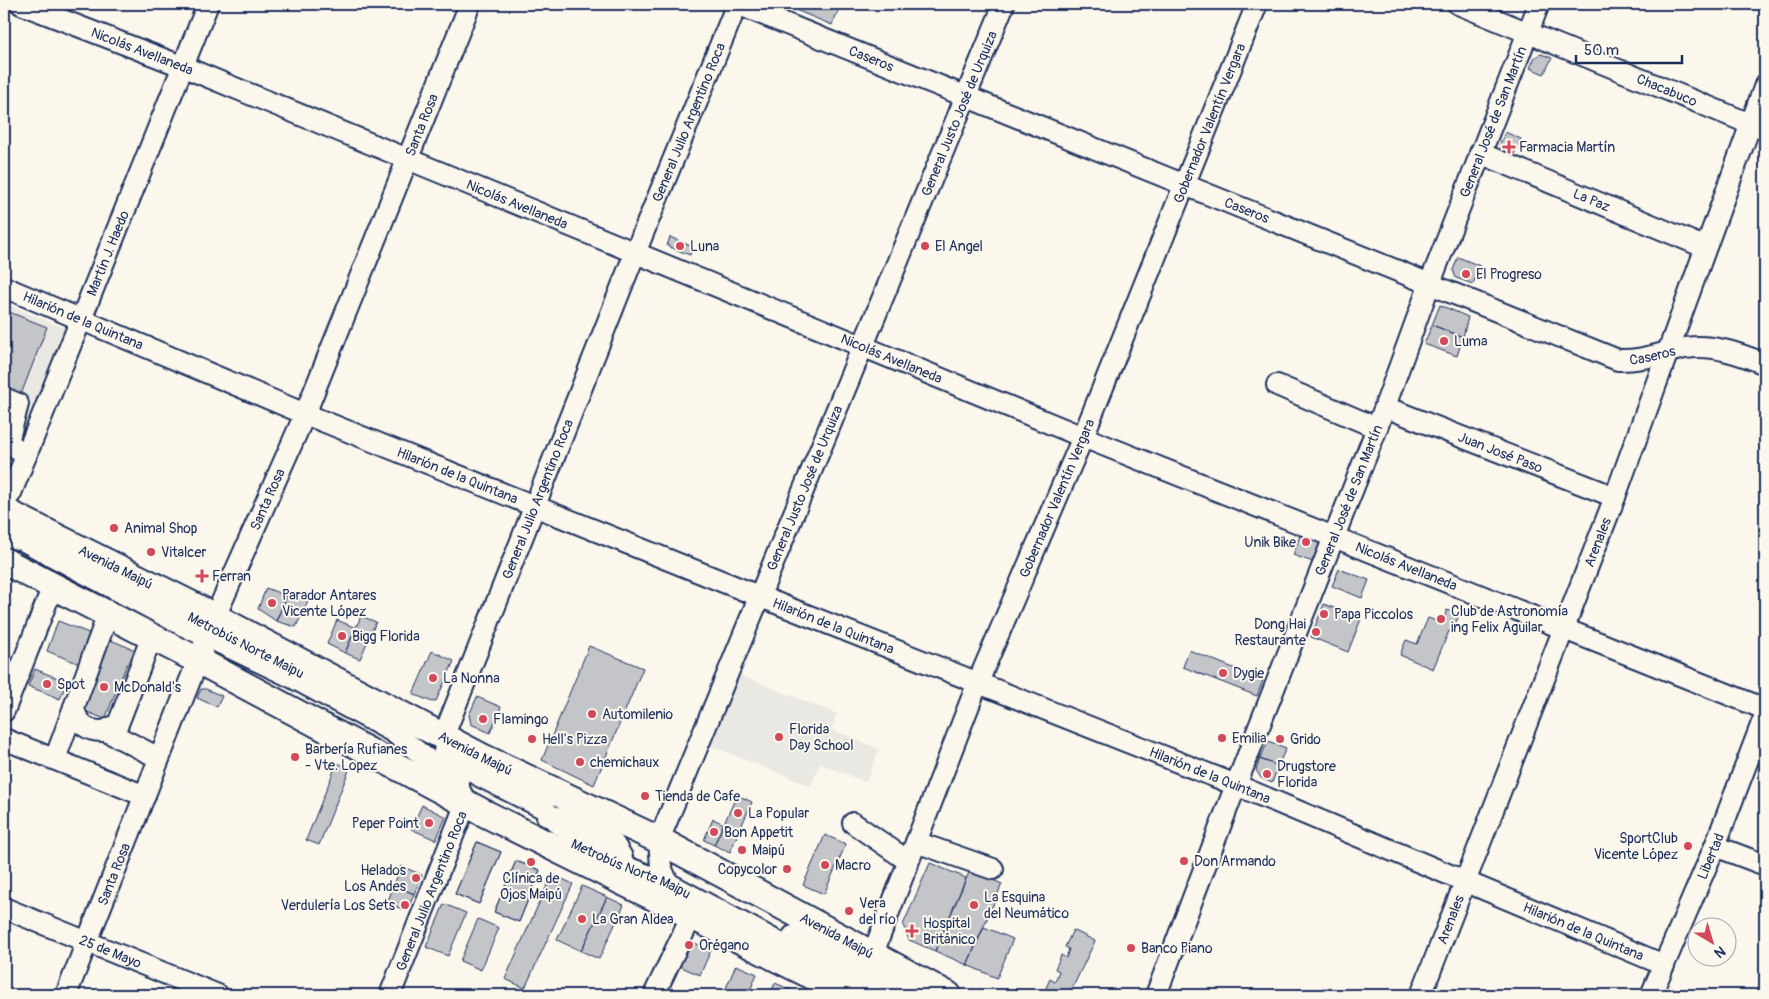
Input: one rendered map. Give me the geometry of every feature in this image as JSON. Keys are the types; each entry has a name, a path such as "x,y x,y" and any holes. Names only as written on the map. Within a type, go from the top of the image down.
{"main road":[{"name":"Avenida Maipú","path":"4,510 461,792 692,915 851,995"},
{"name":"Avenida Maipú","path":"5,540 88,586 152,636 209,636 442,744 482,757 659,840 877,981 948,995"}],"street":[{"name":"Nicolás Avellaneda","path":"21,4 184,67 863,347 1333,534 1765,709"},
{"name":"Martín J. Haedo","path":"4,502 11,493 208,4"},
{"name":"Santa Rosa","path":"66,995 159,758 209,636 305,414 406,158 470,4"},
{"name":"Caseros","path":"737,4 1618,360 1645,359 1687,348 1711,348 1765,364"},
{"name":"General Julio Argentino Roca","path":"442,744 634,252 737,4"},
{"name":"General Justo José de Urquiza","path":"665,875 659,840 761,598 1004,4"},
{"name":"Gobernador Valentín Vergara","path":"877,981 908,862 978,682 1083,436 1182,185 1257,4"},
{"name":"Chacabuco","path":"1458,4 1758,127"},
{"name":"General José de San Martín","path":"1156,995 1333,534 1377,428 1430,283 1539,4"},
{"name":"Arenales","path":"1420,995 1565,629 1615,497 1704,247 1758,127 1765,85"},
{"name":"La Paz","path":"1480,153 1704,247"},
{"name":"Hilarión de la Quintana","path":"4,287 305,414 535,505 761,598 1236,785 1664,965"},
{"path":"1277,385 1377,428"},
{"path":"4,398 18,404 8,442 26,456"},
{"name":"Juan José Paso","path":"1385,406 1615,497"},
{"name":"Metrobús Norte Maipu","path":"5,540 12,528 302,688 360,724 393,732 461,792 618,864 665,875 877,981 922,995"},
{"path":"55,759 74,707 88,586"},
{"path":"4,711 88,586"},
{"name":"Metrobús Norte Maipu","path":"88,586 209,636"},
{"path":"74,707 76,718 84,726 98,732 106,731 118,724 152,636"},
{"name":"Libertad","path":"1651,995 1714,846 1765,715"},
{"path":"106,731 159,758"},
{"path":"393,732 417,742 442,744 461,792"},
{"path":"4,739 145,796"},
{"name":"Metrobús Norte Maipu","path":"442,744 481,776 500,796 614,844 622,857 665,875 877,981"},
{"name":"General Julio Argentino Roca","path":"390,995 461,792"},
{"path":"853,823 908,862"},
{"path":"916,842 993,869"},
{"path":"1714,846 1765,865"},
{"path":"654,995 692,915 665,875"},
{"name":"25 de Mayo","path":"4,908 218,995"}],"shaded area":[{"path":"4,303 62,327 66,331 4,474"},
{"name":"Florida Day School","path":"735,673 837,714 831,729 879,749 866,782 820,764 811,786 706,744"}],"building":[{"path":"781,4 841,4 832,25"},
{"path":"1541,54 1552,58 1544,74 1530,68 1535,57"},
{"name":"Farmacia Martín","path":"1505,132 1521,139 1513,156 1502,151 1500,144"},
{"name":"Luna","path":"670,237 693,247 690,255 667,246"},
{"name":"El Progreso","path":"1458,257 1480,266 1473,284 1456,278 1453,270"},
{"path":"1440,305 1468,317 1463,337 1432,325"},
{"path":"4,310 47,327 20,397 11,393 4,411"},
{"name":"Luma","path":"1432,325 1463,337 1457,356 1424,344"},
{"path":"1300,535 1320,542 1313,562 1293,555"},
{"path":"1339,569 1369,580 1362,598 1332,586"},
{"name":"Parador Antares Vicente López","path":"266,588 287,596 276,621 258,609"},
{"path":"288,593 308,601 296,627 276,621"},
{"path":"1324,604 1361,619 1348,652 1311,637"},
{"path":"1447,610 1459,615 1452,632 1449,631 1433,669 1400,655 1406,640 1417,644 1428,618 1442,623"},
{"path":"361,616 376,622 360,659 345,653"},
{"name":"Bigg Florida","path":"337,620 356,628 345,653 327,644"},
{"path":"58,621 94,635 82,665 47,651"},
{"name":"McDonald's","path":"108,639 135,650 129,665 127,664 105,719 82,710"},
{"name":"Automilenio","path":"589,646 643,668 594,785 542,760"},
{"name":"Dygie","path":"1189,650 1263,680 1257,696 1183,667"},
{"name":"La Nonna","path":"432,651 454,661 436,701 432,702 413,694"},
{"name":"Spot","path":"35,669 67,682 60,699 28,686"},
{"path":"201,689 206,689 222,696 217,707 197,698"},
{"name":"Flamingo","path":"477,697 501,707 490,733 471,724 469,715"},
{"path":"1268,741 1286,748 1278,766 1260,759"},
{"name":"Drugstore Florida","path":"1260,759 1278,766 1272,783 1261,778 1256,770"},
{"path":"337,763 350,768 319,845 306,840"},
{"name":"La Popular","path":"737,795 752,802 730,852 714,845"},
{"name":"Peper Point","path":"422,805 446,817 436,840 411,829"},
{"name":"Bon Appetit","path":"713,819 724,824 714,845 704,840"},
{"name":"Macro","path":"825,835 846,844 824,894 803,885"},
{"path":"477,842 501,852 479,904 455,894"},
{"path":"477,842 501,852 479,904 455,894"},
{"path":"516,861 540,870 519,922 494,912"},
{"path":"516,861 540,870 519,922 494,912"},
{"path":"930,863 966,878 935,951 909,940 903,925"},
{"path":"401,866 422,875 414,894 394,885"},
{"name":"La Esquina del Neumático","path":"970,870 1002,884 967,965 935,951"},
{"path":"552,874 573,884 525,988 505,979"},
{"path":"394,885 414,894 407,911 387,903"},
{"name":"La Gran Aldea","path":"582,886 607,897 581,951 557,940"},
{"path":"607,897 624,905 599,959 581,951"},
{"path":"444,904 466,913 448,956 426,947"},
{"path":"478,919 499,928 481,970 460,961"},
{"name":"Hospital Británico","path":"984,927 1013,939 997,978 967,965"},
{"path":"1073,930 1095,941 1069,995 1048,995 1050,992 1045,990 1050,979 1055,982 1059,971 1055,969 1061,955 1066,958 1069,949 1065,947"},
{"path":"690,941 711,950 700,975 672,963"},
{"path":"736,965 757,974 748,995 723,995"},
{"path":"775,983 798,993 797,995 770,995"}],"place":[{"name":"Farmacia Martín","path":"1509,147"},
{"name":"Luna","path":"680,246"},
{"name":"El Angel","path":"925,246"},
{"name":"El Progreso","path":"1466,274"},
{"name":"Luma","path":"1444,341"},
{"name":"Animal Shop","path":"114,528"},
{"name":"Unik Bike","path":"1306,542"},
{"name":"Vitalcer","path":"151,552"},
{"name":"Ferran","path":"202,576"},
{"name":"Parador Antares Vicente López","path":"272,603"},
{"name":"Papa Piccolos","path":"1324,614"},
{"name":"Club de Astronomía ing Felix Aguilar","path":"1441,619"},
{"name":"Dong Hai Restaurante","path":"1316,632"},
{"name":"Bigg Florida","path":"342,636"},
{"name":"Dygie","path":"1223,673"},
{"name":"La Nonna","path":"433,678"},
{"name":"Spot","path":"47,684"},
{"name":"McDonald's","path":"104,687"},
{"name":"Automilenio","path":"592,714"},
{"name":"Flamingo","path":"483,719"},
{"name":"Florida Day School","path":"779,737"},
{"name":"Emilia","path":"1222,738"},
{"name":"Hell's Pizza","path":"532,739"},
{"name":"Grido","path":"1280,739"},
{"name":"Barbería Rufianes - Vte. Lopez","path":"295,757"},
{"name":"chemichaux","path":"580,762"},
{"name":"Drugstore Florida","path":"1267,774"},
{"name":"Tienda de Cafe","path":"645,796"},
{"name":"La Popular","path":"738,813"},
{"name":"Peper Point","path":"429,823"},
{"name":"Bon Appetit","path":"714,832"},
{"name":"SportClub Vicente López","path":"1688,846"},
{"name":"Maipú","path":"742,850"},
{"name":"Don Armando","path":"1184,861"},
{"name":"Clínica de Ojos Maipú","path":"531,862"},
{"name":"Macro","path":"825,865"},
{"name":"Copycolor","path":"787,869"},
{"name":"Helados Los Andes","path":"416,878"},
{"name":"Verdulería Los Sets","path":"405,905"},
{"name":"La Esquina del Neumático","path":"974,905"},
{"name":"Vera del río","path":"849,911"},
{"name":"La Gran Aldea","path":"582,919"},
{"name":"Hospital Británico","path":"912,931"},
{"name":"Orégano","path":"689,945"},
{"name":"Banco Piano","path":"1131,948"}]}
